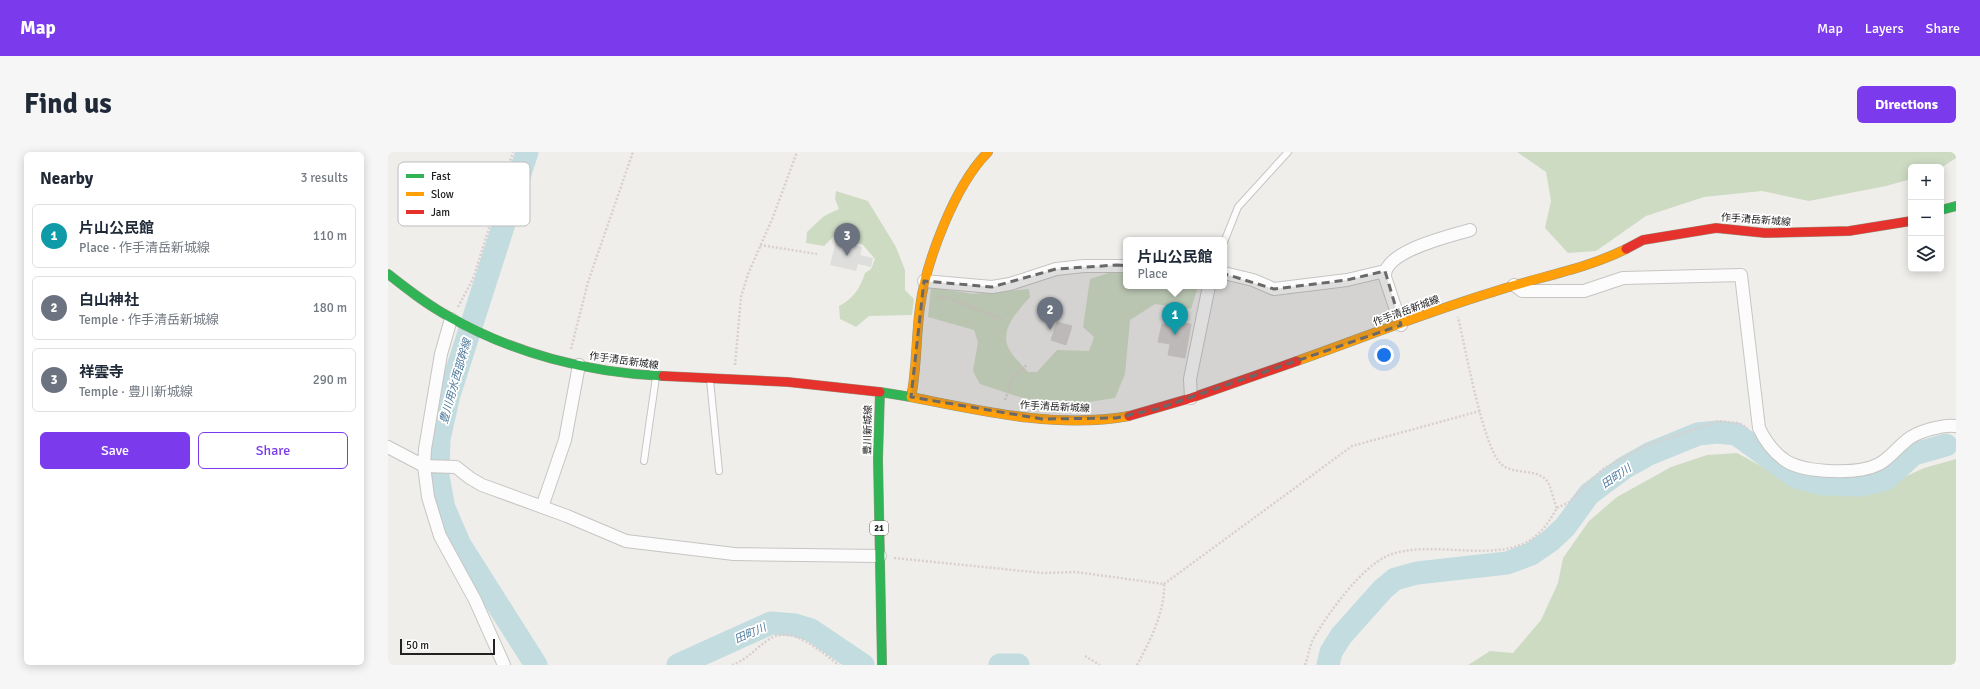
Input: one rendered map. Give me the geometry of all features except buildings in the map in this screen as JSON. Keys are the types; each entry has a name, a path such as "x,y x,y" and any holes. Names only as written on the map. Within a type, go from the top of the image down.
{"main road":[{"path":"911,397 920,305 924,281 958,196 974,167 988,152"},
{"path":"1944,209 1956,206"},
{"name":"作手清岳新城線","path":"911,397 1003,414 1042,419 1082,420 1116,418 1191,398 1401,325 1450,306 1514,285 1586,266 1610,257 1643,240 1716,228 1765,233 1849,231 1908,221"},
{"name":"作手清岳新城線","path":"388,274 425,302 454,320 484,335 524,350 574,364 656,376 777,381 880,392"},
{"name":"豊川新城線","path":"882,665 878,459 880,392 911,397"}],"street":[{"path":"1227,274 1253,280 1274,289 1347,280 1385,271 1395,257 1416,248 1470,230"},
{"path":"924,281 992,288 1010,284 1056,269 1084,266 1123,266"},
{"path":"1385,271 1401,325"},
{"path":"1514,285 1522,291 1584,291 1623,278 1741,275 1758,428 1766,442 1787,461 1805,468 1842,471 1862,470 1879,464 1907,439 1922,432 1956,426"},
{"path":"1191,398 1190,379 1208,289"},
{"path":"454,320 442,354 428,425 426,466 428,497 440,536 475,600 504,665"},
{"path":"542,506 561,452 574,364"},
{"path":"388,447 426,466 451,465 482,485 542,506 626,541 734,554 880,556"}],"lane":[{"path":"1226,237 1238,207 1288,152"},
{"path":"644,461 656,376"},
{"path":"710,378 719,471"}],"path":[{"path":"510,162 513,152"},
{"path":"574,364 588,282 633,152"},
{"path":"733,379 741,298 748,274 790,175 797,152"},
{"path":"454,320 473,279 490,226"},
{"path":"760,245 817,254"},
{"path":"920,305 943,296 1002,319"},
{"path":"1450,306 1458,317 1480,411 1491,447 1500,464 1508,469 1540,475 1549,483 1552,497 1557,508"},
{"path":"1003,414 1005,400 1016,374 1027,365"},
{"path":"880,556 1043,573 1076,572 1164,584 1352,446 1480,411"},
{"path":"1305,665 1314,638 1329,615 1366,570 1386,557 1403,551 1499,550 1517,547 1536,536 1545,527 1557,508 1569,502 1603,469 1645,446 1719,421 1738,423 1750,428 1758,428"},
{"path":"1137,665 1148,645 1164,598 1164,584"},
{"path":"732,665 748,658 768,639 782,634 794,636 840,665"},
{"path":"1085,656 1100,665"}],"highlighted area":[{"path":"1117,265 1212,270 1274,289 1347,280 1385,271 1401,325 1157,409 1116,418 1042,419 911,397 924,281 992,287 1056,269"}],"shaded area":[{"path":"836,241 862,247 860,255 873,258 871,267 858,264 856,271 830,265"}],"green space":[{"path":"1517,152 1956,152 1956,158 1944,166 1944,164 1908,164 1908,180 1886,186 1809,201 1762,191 1704,197 1646,216 1596,251 1568,253 1545,228 1551,201 1546,172"},
{"path":"836,191 868,201 896,247 905,270 905,290 914,299 912,315 869,316 856,327 840,319 839,306 849,300 856,292 865,273 871,269 875,259 863,245 834,236 824,246 806,243 807,232 824,216 839,209 835,199"},
{"path":"1115,271 1123,272 1123,289 1197,289 1191,309 1155,304 1130,320 1125,374 1115,398 1056,407 980,384 973,371 978,342 974,330 928,317 931,287 972,294 1029,289 1030,297 1012,320 1006,340 1012,354 1028,372 1037,372 1057,350 1089,351 1094,337 1083,327 1090,279"},
{"path":"1737,453 1802,488 1830,494 1872,492 1924,468 1956,459 1956,665 1468,665 1490,651 1513,653 1541,620 1558,583 1563,558 1589,521 1617,497 1671,467 1707,455"}],"waterway":[{"name":"豊川用水西部幹線","path":"524,162 527,152"},
{"name":"豊川用水西部幹線","path":"503,226 449,395 439,439 438,476 444,508 460,545 536,665"},
{"name":"田町川","path":"1328,665 1331,652 1341,636 1383,589 1395,579 1417,573 1507,563 1531,554 1550,541 1565,527 1589,494 1624,468 1649,454 1698,434 1717,432 1736,434 1796,477 1822,484 1861,485 1886,479 1914,454 1946,445"},
{"name":"田町川","path":"678,665 771,623 795,625 811,630 863,665"},
{"name":"田町川","path":"1000,665 1018,665"}],"traffic: fast":[{"path":"1944,209 1956,206"},
{"path":"388,274 424,301 448,316 498,341 552,359 607,371 663,376"},
{"path":"882,665 878,459 880,392 911,397 912,392"}],"traffic: slow":[{"path":"912,392 920,307 923,288 935,246 964,184 988,152"},
{"path":"1297,361 1444,308 1577,268 1626,249"},
{"path":"911,397 1020,417 1075,420 1129,416"}],"traffic: jam":[{"path":"1626,249 1643,240 1716,228 1765,233 1849,231 1908,221"},
{"path":"1129,416 1191,398 1297,361"},
{"path":"663,376 788,382 880,392"}],"place":[{"name":"祥雲寺","path":"847,256"},
{"name":"白山神社","path":"1050,330"},
{"name":"片山公民館","path":"1175,335"}]}
